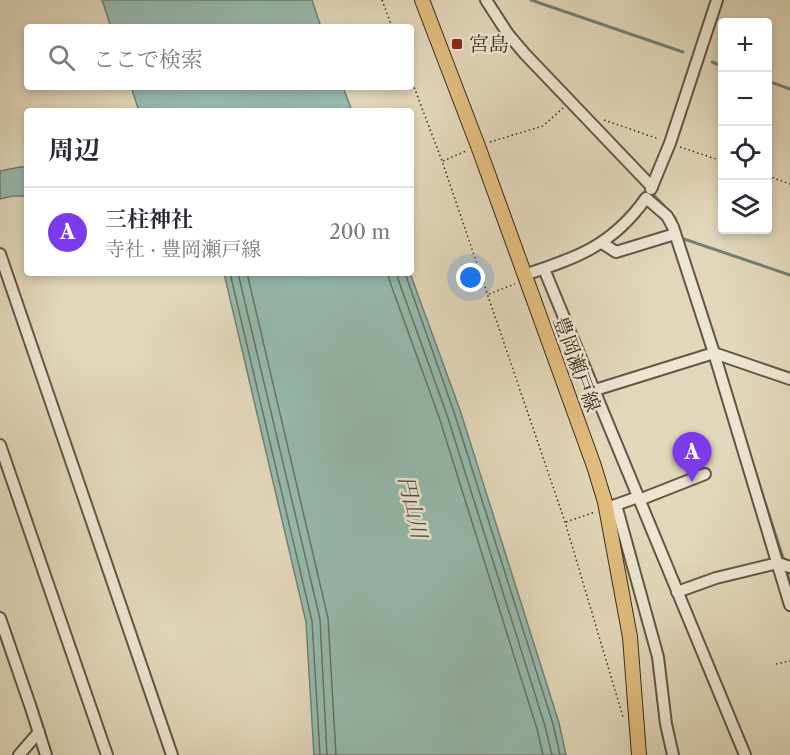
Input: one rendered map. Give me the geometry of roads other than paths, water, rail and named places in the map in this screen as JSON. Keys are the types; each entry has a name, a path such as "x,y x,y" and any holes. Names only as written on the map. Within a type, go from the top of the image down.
{"main road":[{"name":"豊岡瀬戸線","path":"422,0 478,146 594,466 611,506 630,638 639,755"}],"street":[{"path":"486,0 513,40 650,191 669,219 714,353 790,605"},
{"path":"525,277 602,243 621,229 639,208 674,144 717,0"},
{"path":"602,243 616,252 675,234"},
{"path":"0,255 172,755"},
{"path":"544,269 746,755"},
{"path":"595,390 714,353 790,379"},
{"path":"0,445 107,755"},
{"path":"673,755 666,724 658,657 611,506 705,474"},
{"path":"677,592 716,578 778,563 790,567"},
{"path":"0,618 46,755"},
{"path":"19,755 39,732"}],"water":[{"path":"102,0 312,0 320,24 110,24"},
{"path":"132,90 344,90 351,108 138,108"},
{"path":"24,167 24,196 0,199 0,171"},
{"name":"円山川","path":"225,276 411,276 460,410 559,723 566,755 314,755 306,622"}],"waterway":[{"path":"531,0 683,52"},
{"path":"712,62 718,64"},
{"path":"772,82 790,89"},
{"path":"651,192 667,209"},
{"path":"671,214 678,226"},
{"path":"681,238 790,275"},
{"path":"750,456 784,561"},
{"path":"786,570 790,583"}],"place":[{"name":"宮島","path":"457,44"},
{"name":"三柱神社","path":"692,482"}]}
